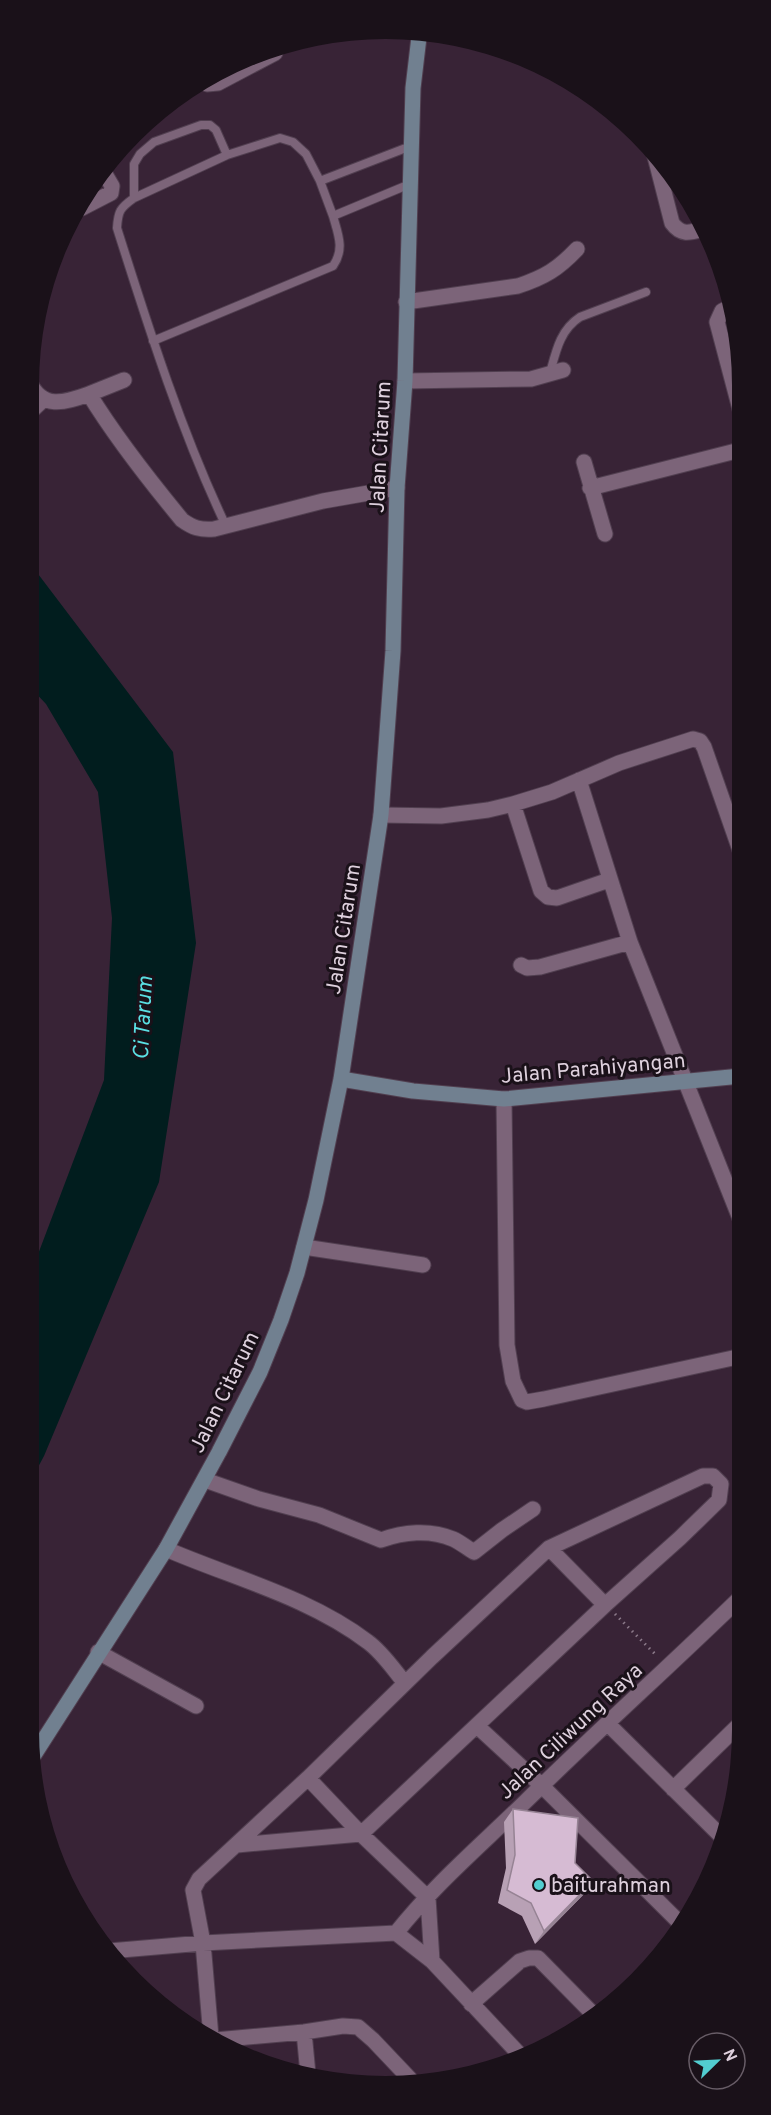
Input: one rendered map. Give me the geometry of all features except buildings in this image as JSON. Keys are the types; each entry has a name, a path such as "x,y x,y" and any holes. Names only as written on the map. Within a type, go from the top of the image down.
{"street":[{"name":"Jalan Citarum","path":"40,1746 166,1549 205,1480 260,1372 281,1320 304,1246 341,1079 381,815 393,651 397,488 405,381 413,88 419,41"},
{"path":"216,83 245,69"},
{"path":"660,174 672,223 677,230 685,233 695,231"},
{"path":"90,204 111,193 112,186 108,179"},
{"path":"406,302 518,286 560,267 577,249"},
{"path":"723,310 717,322 732,377"},
{"path":"405,381 531,379 556,373"},
{"path":"39,396 43,400 58,402 89,394 124,380"},
{"path":"89,394 115,434 182,519 202,530 323,501 397,488"},
{"path":"39,404 43,400"},
{"path":"590,488 732,452"},
{"path":"584,462 605,534"},
{"path":"381,815 441,816 488,810 513,804 552,792 619,763 693,739 700,741 704,747 732,827"},
{"path":"579,780 630,942 732,1199"},
{"path":"513,804 541,891 548,897 557,898 609,880"},
{"path":"522,964 527,968 540,967 630,942"},
{"name":"Jalan Parahiyangan","path":"341,1079 413,1091 504,1099 732,1077"},
{"path":"504,1099 507,1345 513,1381 522,1400 527,1402 544,1399 732,1358"},
{"path":"304,1246 423,1265"},
{"path":"210,2029 203,1942 193,1890 204,1874 549,1548 701,1476 709,1475 721,1484 719,1500 680,1538 605,1605 361,1834 237,1845"},
{"path":"205,1480 259,1499 319,1515 381,1540 400,1534 427,1533 452,1538 474,1552 533,1509"},
{"path":"549,1548 605,1605"},
{"path":"166,1549 306,1605 370,1642 405,1683"},
{"name":"Jalan Ciliwung Raya","path":"396,1933 541,1785 669,1668 732,1606"},
{"path":"98,1652 196,1706"},
{"path":"608,1724 717,1832"},
{"path":"477,1726 541,1785 676,1919"},
{"path":"673,1789 732,1732"},
{"path":"308,1778 361,1834 428,1898 432,1961"},
{"path":"122,1954 203,1942 396,1933 432,1961 516,2051"},
{"path":"471,2004 520,1961 538,1958 588,2010"},
{"path":"229,2039 343,2026 358,2027 406,2075"},
{"path":"304,2032 307,2067"}],"lane":[{"path":"134,198 134,164 140,154 154,142 201,125 210,125 216,130 228,155"},
{"path":"153,341 333,266 340,257 339,240 333,216 320,181 306,154 293,142 280,138 228,155 134,198 118,214 117,228 153,341 213,498 226,526"},
{"path":"320,181 411,146"},
{"path":"333,216 410,184"},
{"path":"556,373 559,341 571,323 580,317 646,292"}],"path":[{"path":"605,1605 669,1668"}],"water":[{"name":"Ci Tarum","path":"39,575 173,752 196,943 159,1182 39,1465 39,1252 104,1080 112,918 98,792 46,704 39,697"}],"place":[{"name":"baiturahman","path":"539,1885"}]}
